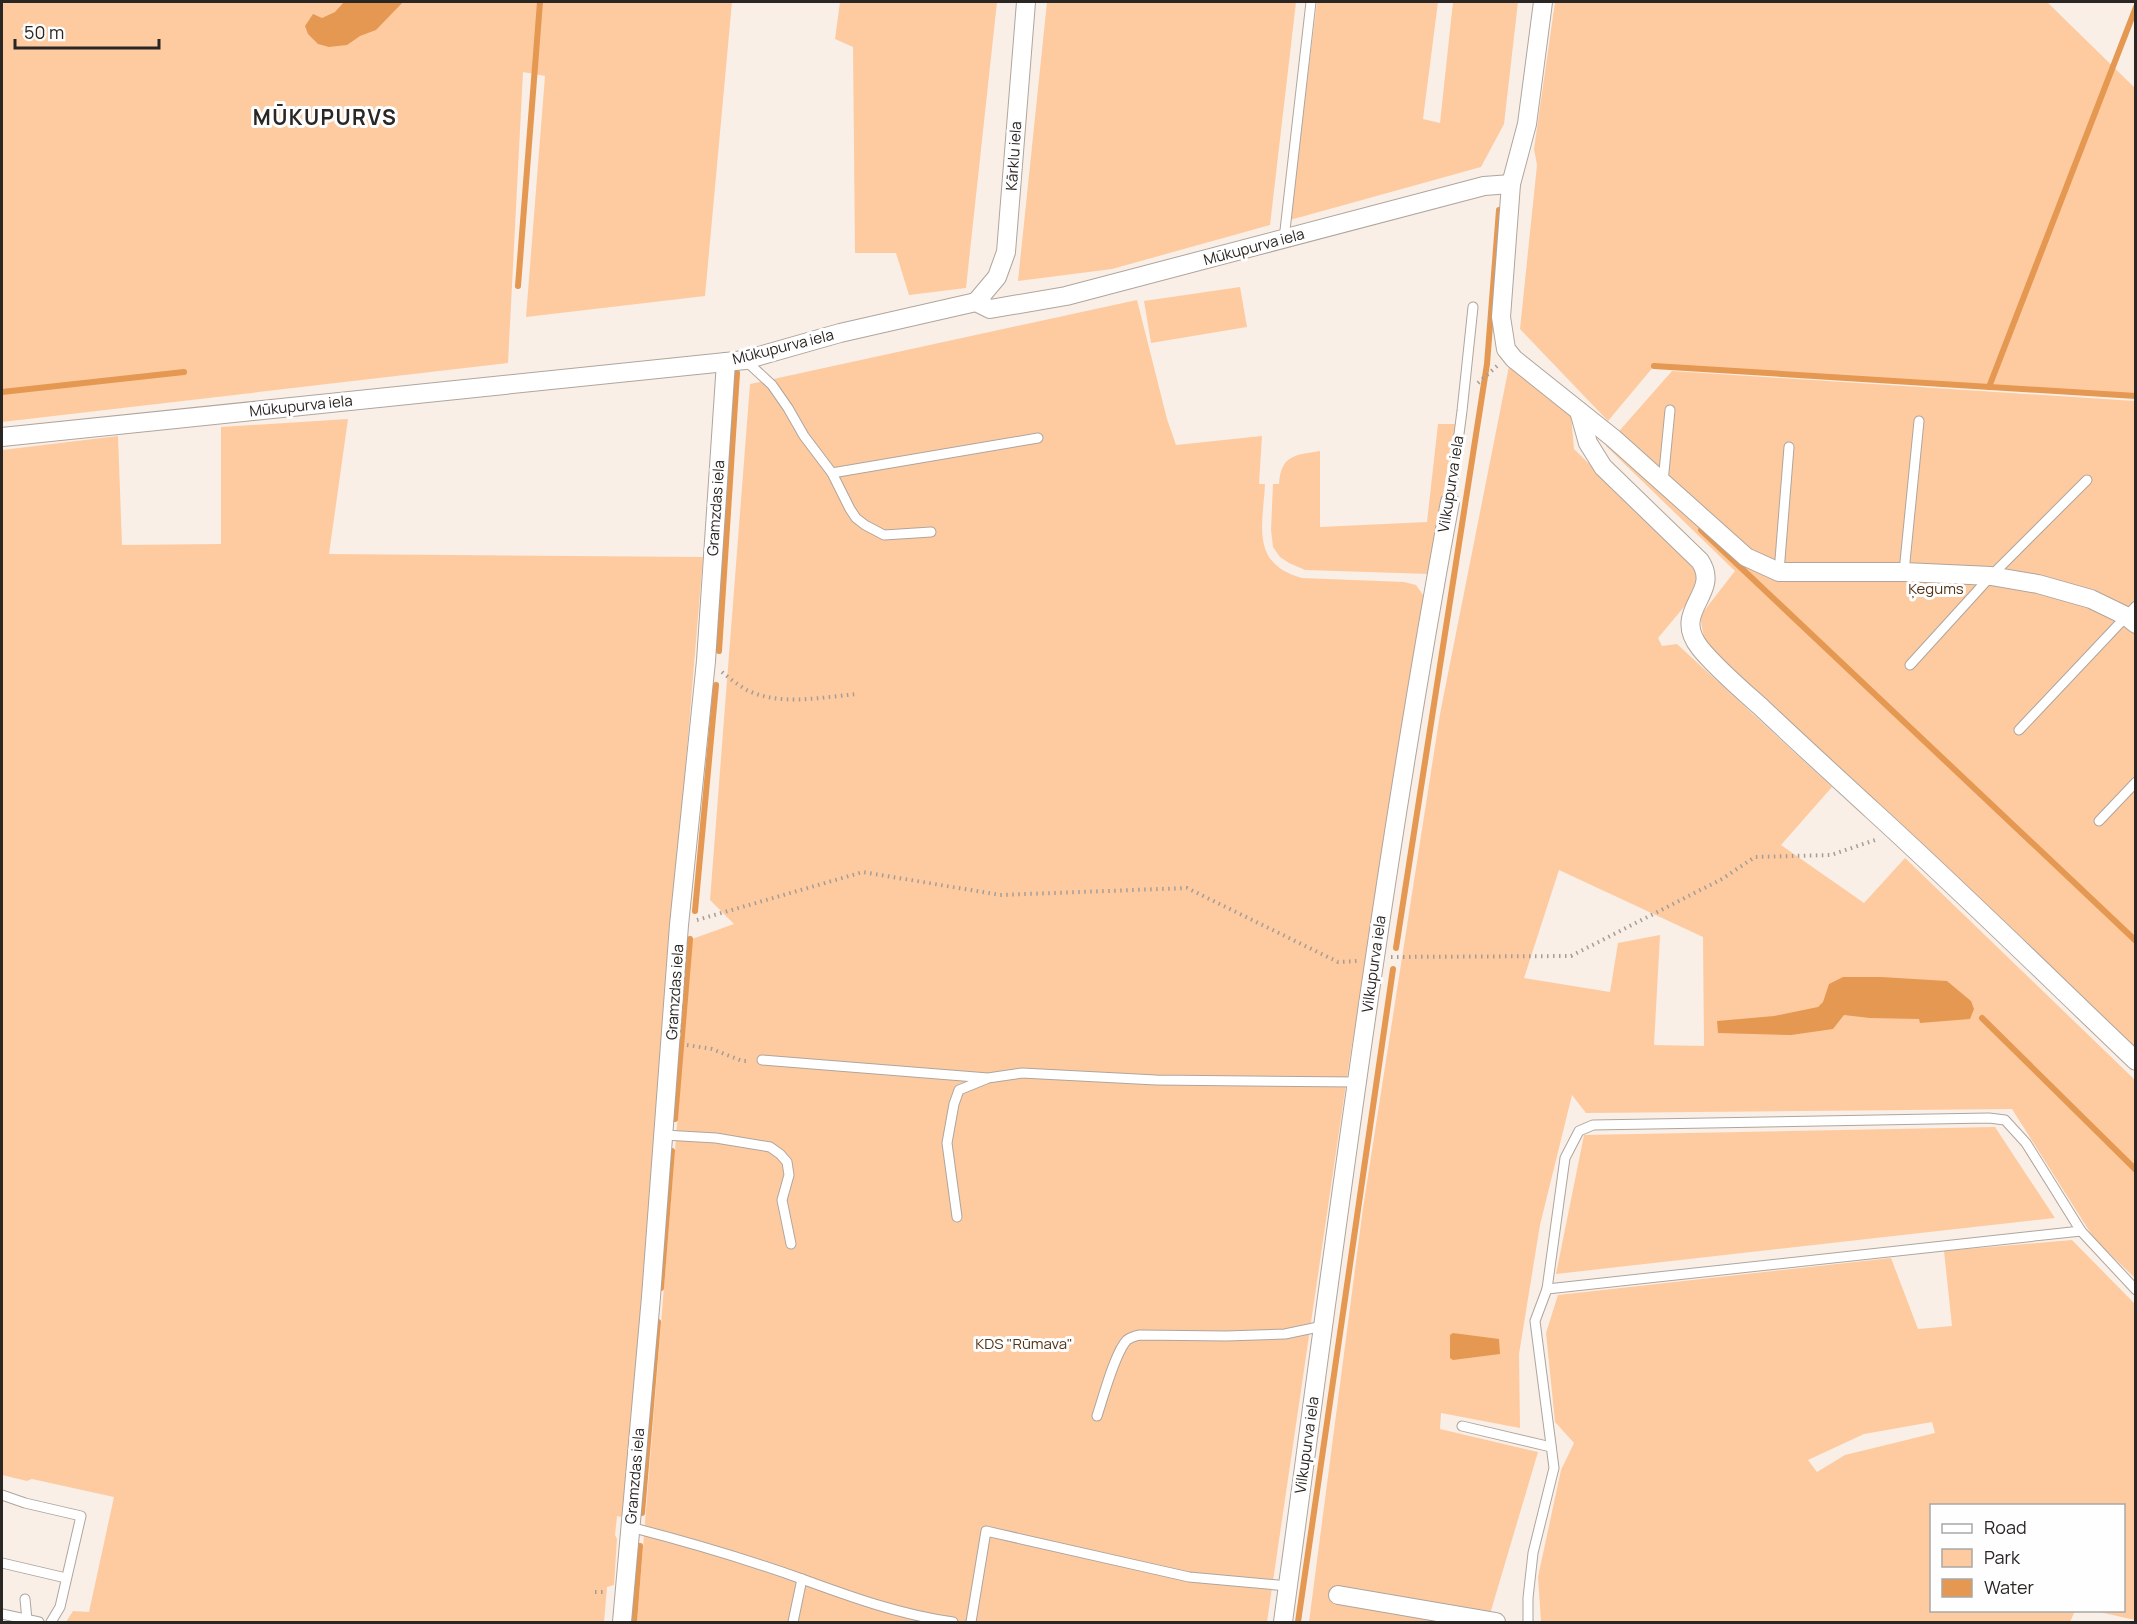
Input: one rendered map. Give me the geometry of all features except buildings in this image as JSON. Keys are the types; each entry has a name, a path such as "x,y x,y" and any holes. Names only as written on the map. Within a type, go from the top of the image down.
{"street":[{"name":"Kārklu iela","path":"976,302 997,277 1006,252 1026,2"},
{"path":"1543,2 1527,124 1511,183 1501,317 1506,349 1514,359 1663,482 1714,530 1746,556 1779,573 1904,572 1991,576 2038,584 2091,599 2132,615"},
{"name":"Mūkupurva iela","path":"2,437 746,360 840,333 976,302 990,309 1066,296 1484,186 1511,183"},
{"name":"Gramzdas iela","path":"622,1623 664,1135 679,925 706,661 726,362"},
{"path":"1579,411 1588,443 1603,467 1706,569 1707,581 1690,617 1691,632 1700,648 1755,702 1897,832 2136,1061"},
{"name":"Vilkupurva iela","path":"1282,1623 1374,960 1415,694 1450,502"},
{"path":"1338,1595 1496,1623"}],"lane":[{"path":"1284,239 1311,2"},
{"name":"Vilkupurva iela","path":"1450,502 1473,307"},
{"path":"746,360 772,385 804,436 832,473 850,509 865,525 884,535 931,532"},
{"path":"1663,482 1670,411"},
{"path":"1904,572 1919,421"},
{"path":"832,473 1038,438"},
{"path":"1779,573 1789,447"},
{"path":"1910,665 1991,576 2087,480"},
{"path":"2019,730 2132,615"},
{"path":"2099,820 2136,782"},
{"path":"762,1060 988,1078 1022,1073 1156,1080 1357,1082"},
{"path":"957,1217 946,1143 954,1104 959,1090 988,1078"},
{"path":"1528,1623 1533,1553 1554,1468 1535,1321 1547,1289 1565,1158 1579,1131 1593,1125 1989,1118 2005,1120 2026,1143 2081,1231 2136,1290"},
{"path":"664,1135 716,1138 770,1148 780,1154 787,1162 789,1175 783,1200 790,1244"},
{"path":"1547,1289 2081,1231"},
{"path":"1097,1416 1117,1359 1129,1338 1140,1335 1284,1334 1323,1326"},
{"path":"1462,1426 1551,1447"},
{"path":"2,1495 25,1503 81,1515 60,1607 51,1623"},
{"path":"630,1527 671,1537 845,1595 927,1619 953,1623"},
{"path":"971,1623 986,1531 1189,1577 1288,1586"},
{"path":"2,1563 22,1571 66,1578"},
{"path":"794,1623 802,1579"},
{"path":"25,1599 27,1620"},
{"path":"2,1614 39,1623"}],"path":[{"path":"1478,383 1497,366"},
{"path":"706,661 746,689 772,697 795,699 858,694"},
{"path":"1404,958 1571,956 1722,879 1755,857 1831,855 1897,832"},
{"path":"679,925 863,872 1000,895 1187,888 1338,962 1374,960"},
{"path":"671,1042 712,1049 742,1061 762,1060"}],"green space":[{"path":"2,2 732,2 705,296 526,317 545,76 523,72 508,363 2,422"},
{"path":"840,2 997,2 966,288 909,295 896,253 855,253 853,47 835,39"},
{"path":"1047,2 1296,2 1270,225 1112,269 1018,281"},
{"path":"1317,2 1438,2 1423,119 1440,123 1453,2 1518,2 1504,124 1481,167 1290,220"},
{"path":"1555,2 2047,2 2135,88 2135,396 1654,366 1608,421 1520,329 1537,165 1534,149"},
{"path":"1240,287 1247,327 1151,343 1144,301"},
{"name":"KDS \"Rūmava\"","path":"1137,300 1167,419 1176,445 1262,436 1259,484 1265,484 1263,541 1274,563 1285,572 1302,578 1404,582 1416,585 1426,599 1350,1057 1267,1622 637,1622 692,939 734,924 710,900 750,384"},
{"path":"1510,361 1571,415 1574,449 1699,572 1694,595 1658,638 1662,646 1677,644 1832,787 1781,845 1864,903 1905,858 2135,1080 2135,1278 2095,1240 2012,1109 1586,1113 1572,1095 1540,1225 1519,1354 1520,1428 1441,1413 1440,1429 1538,1452 1490,1614 1442,1605 1443,1622 1309,1622 1363,1208 1440,714","holes":["1559,870 1703,937 1704,1046 1654,1045 1660,935 1618,943 1610,992 1524,978"]},
{"name":"Ķegums","path":"1672,371 2135,401 2135,1054 1705,644 1700,616 1735,571 1606,446"},
{"path":"348,419 329,554 703,557 623,1519 621,1522 622,1517 617,1516 615,1535 617,1539 614,1585 607,1587 604,1622 66,1622 73,1611 89,1612 114,1497 32,1479 27,1481 2,1475 2,450 118,436 122,545 221,544 221,427"},
{"path":"1438,424 1455,424 1430,574 1305,570 1280,557 1273,547 1271,530 1273,484 1279,484 1280,474 1286,462 1303,454 1320,451 1320,527 1427,522"},
{"path":"1995,1127 2055,1218 1556,1274 1584,1135"},
{"path":"2072,1240 2135,1304 2135,1620 2099,1612 2125,1612 2125,1504 1930,1504 1930,1612 2075,1612 2070,1622 1541,1622 1538,1577 1561,1470 1574,1443 1555,1422 1546,1333 1558,1295 1891,1258 1918,1329 1952,1326 1944,1251","holes":["1932,1422 1935,1433 1845,1455 1817,1472 1808,1460 1864,1434"]}],"water":[{"path":"344,2 403,2 376,30 360,36 347,45 329,47 318,44 308,34 305,26 313,14 322,18 335,12"},
{"path":"1843,977 1947,981 1971,1001 1974,1009 1970,1019 1920,1023 1919,1019 1844,1015 1833,1029 1791,1035 1718,1033 1717,1021 1774,1016 1818,1007 1823,1002 1829,984"},
{"path":"1453,1333 1499,1339 1500,1354 1453,1360 1450,1358 1450,1335"}],"waterway":[{"path":"518,286 540,2"},
{"path":"1989,387 2136,7"},
{"path":"1396,948 1487,364 1499,210"},
{"path":"1654,366 2136,396"},
{"path":"2,392 184,372"},
{"path":"719,651 737,373"},
{"path":"1701,530 2136,941"},
{"path":"695,911 716,685"},
{"path":"675,1119 690,939"},
{"path":"1298,1622 1393,969"},
{"path":"1982,1018 2136,1170"},
{"path":"661,1288 672,1151"},
{"path":"642,1513 658,1322"},
{"path":"634,1622 640,1546"}],"district":[{"name":"MŪKUPURVS","path":"325,118"}]}
